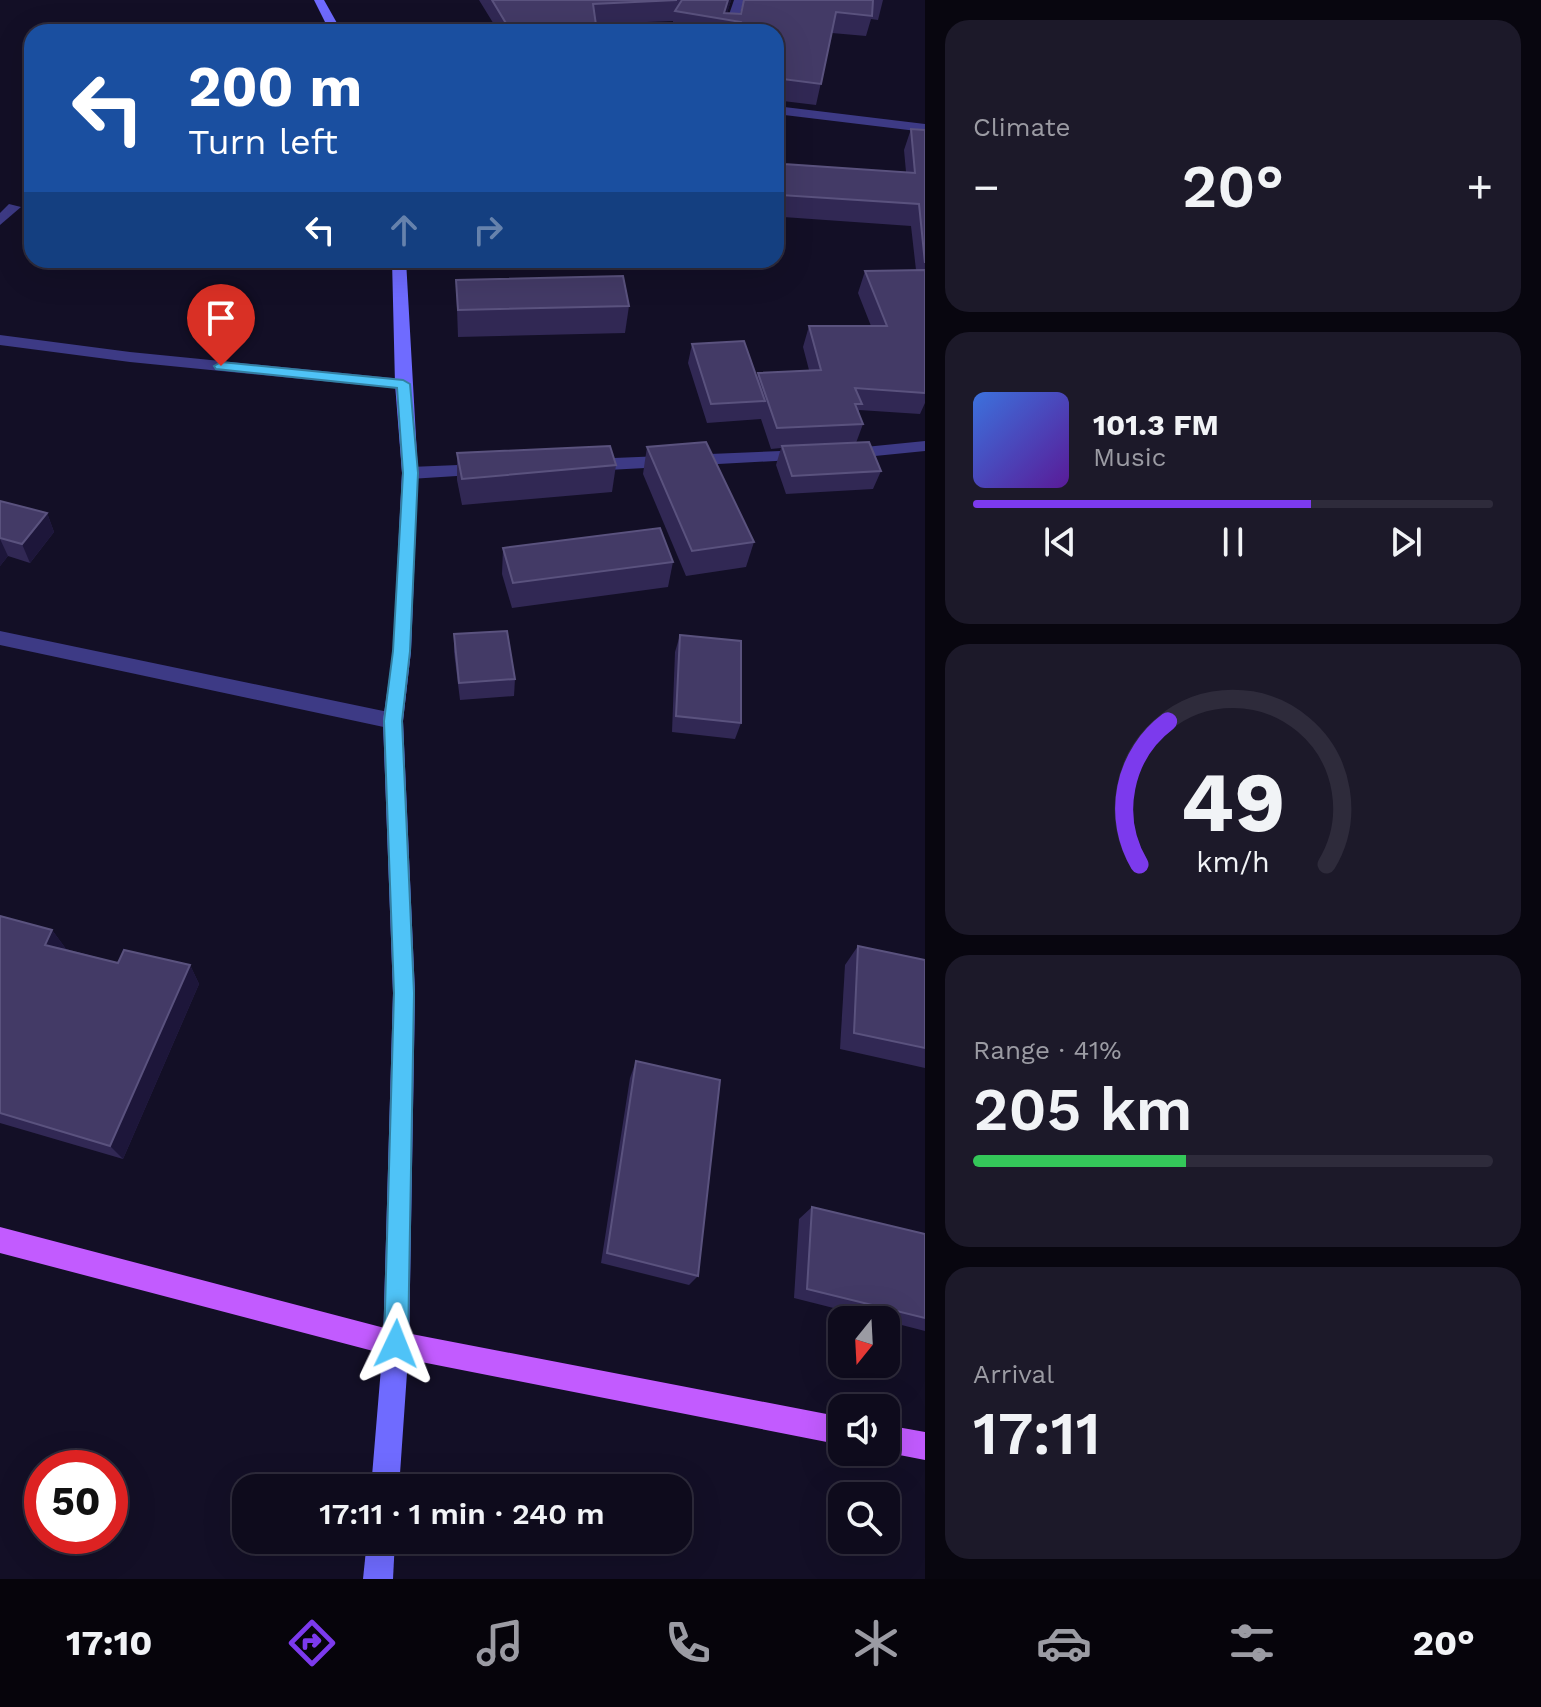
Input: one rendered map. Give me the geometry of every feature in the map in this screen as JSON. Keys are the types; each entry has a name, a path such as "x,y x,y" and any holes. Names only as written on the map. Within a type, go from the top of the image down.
{"main road":[{"path":"319,0 332,24"},
{"path":"386,1474 396,1344 404,993 393,721 402,651 410,473 399,268"},
{"path":"0,1240 396,1344 828,1428"},
{"path":"900,1442 925,1446"},
{"path":"378,1579 380,1554"}],"street":[{"path":"732,24 739,0"},
{"path":"784,111 925,128"},
{"path":"0,221 14,207"},
{"path":"0,340 130,357 403,384"},
{"path":"566,466 861,453 925,446"},
{"path":"410,473 504,469"},
{"path":"0,638 393,721"}],"building":[{"path":"492,0 677,0 593,4 596,24 506,24"},
{"path":"682,0 728,0 724,13 741,14 744,0 873,0 872,16 836,12 821,84 784,79 784,24 740,24 675,11"},
{"path":"911,129 925,130 925,263 919,204 784,195 784,164 915,173"},
{"path":"925,270 925,393 855,388 862,404 855,404 863,424 777,428 758,373 821,370 809,326 887,326 865,271"},
{"path":"623,276 629,306 458,310 456,280"},
{"path":"744,341 765,401 711,404 692,344"},
{"path":"706,442 754,542 692,551 647,447"},
{"path":"869,442 881,471 792,476 782,446"},
{"path":"610,446 616,465 462,479 457,453"},
{"path":"0,501 47,513 22,544 0,538"},
{"path":"660,528 673,562 513,583 503,548"},
{"path":"507,631 515,679 459,683 454,634"},
{"path":"680,635 741,641 741,723 676,716"},
{"path":"0,916 52,930 45,945 118,963 124,950 190,965 110,1146 0,1113"},
{"path":"858,946 925,960 925,1048 854,1033"},
{"path":"636,1061 720,1080 698,1276 607,1253"},
{"path":"812,1207 925,1234 925,1318 900,1312 900,1306 876,1306 807,1289"}],"route":[{"path":"221,366 403,384 410,473 402,651 393,721 404,993 396,1344"}]}
